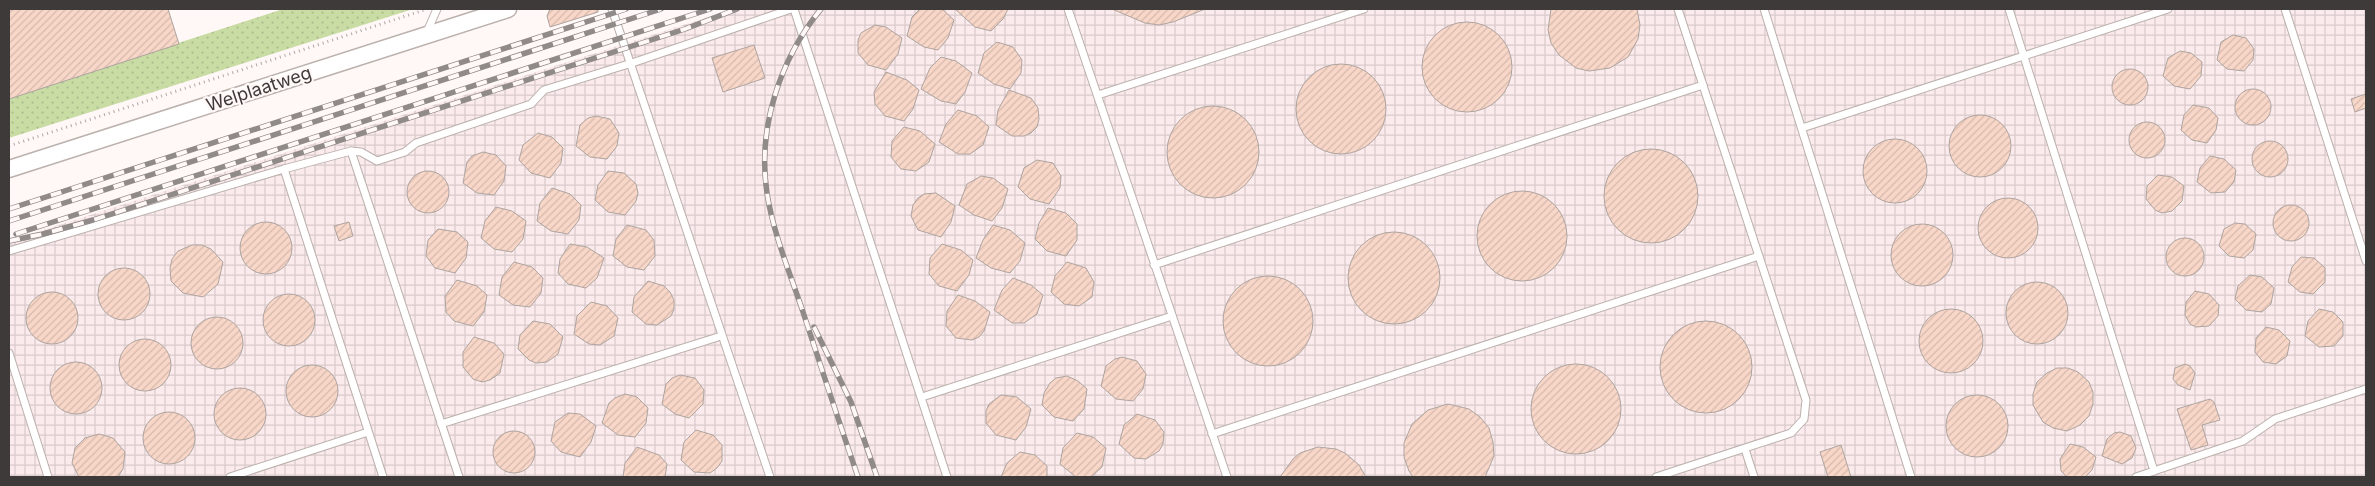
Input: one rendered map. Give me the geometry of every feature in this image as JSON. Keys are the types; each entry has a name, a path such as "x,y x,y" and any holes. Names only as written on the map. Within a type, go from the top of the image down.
{"street":[{"name":"Welplaatweg","path":"9,169 508,9"}],"lane":[{"path":"425,36 437,9"},
{"path":"612,9 632,63 770,477"},
{"path":"9,251 284,169 351,151 361,152 377,161 405,152 416,143 531,104 544,90 632,63 792,9 947,477"},
{"path":"1068,9 1227,477"},
{"path":"1098,96 1364,9"},
{"path":"1656,477 1791,433 1804,419 1806,400 1678,9"},
{"path":"1764,9 1911,477"},
{"path":"2009,9 2154,471"},
{"path":"1802,128 2168,9"},
{"path":"2284,9 2366,261"},
{"path":"1154,265 1703,85"},
{"path":"351,151 459,477"},
{"path":"284,169 383,477"},
{"path":"1212,434 1759,256"},
{"path":"922,397 1172,316"},
{"path":"441,424 718,337"},
{"path":"9,353 48,477"},
{"path":"2136,477 2243,441 2275,419 2366,389"},
{"path":"230,477 368,432"},
{"path":"1745,449 1754,477"}],"path":[{"name":"Welplaatweg","path":"9,146 429,9"}],"shaded area":[{"path":"733,9 2366,9 2366,477 9,477 9,241"}],"green space":[{"path":"283,9 413,9 9,138 9,98"}],"building":[{"path":"9,9 168,9 179,44 9,99"},
{"path":"550,9 598,9 598,12 550,27 547,16"},
{"path":"920,9 942,9 954,20 948,38 938,50 924,47 907,36 912,17"},
{"path":"955,9 1008,9 1003,19 991,31 975,27"},
{"path":"1112,9 1205,9 1173,22 1159,25 1145,23"},
{"path":"1551,9 1637,9 1640,25 1638,39 1628,57 1610,68 1589,71 1576,68 1559,55 1551,43 1548,30"},
{"path":"1467,22 1484,25 1499,35 1509,50 1512,67 1509,84 1499,99 1484,109 1467,112 1450,109 1435,99 1425,84 1422,67 1425,50 1435,35 1450,25"},
{"path":"875,25 886,27 902,38 898,54 886,70 868,65 858,53 858,40 861,33"},
{"path":"2233,35 2246,38 2254,49 2253,60 2244,71 2227,69 2217,60 2221,42"},
{"path":"997,42 1013,47 1022,60 1021,73 1010,89 994,84 978,73 984,53"},
{"path":"754,45 765,78 723,92 712,58"},
{"path":"2180,51 2191,53 2202,62 2201,76 2190,89 2174,86 2163,76 2168,58"},
{"path":"941,57 956,61 972,73 965,92 956,104 941,101 921,89 930,68"},
{"path":"1341,64 1358,68 1373,77 1382,92 1386,109 1382,126 1373,141 1358,150 1341,154 1324,150 1309,141 1300,126 1296,109 1300,92 1309,77 1324,68"},
{"path":"2130,69 2137,70 2143,74 2147,80 2147,94 2143,100 2137,104 2130,105 2123,104 2117,100 2113,94 2112,87 2113,80 2117,74 2123,70"},
{"path":"886,72 907,80 919,90 913,109 904,121 885,116 875,104 874,92"},
{"path":"2253,89 2260,90 2266,94 2270,100 2270,114 2266,120 2260,124 2253,125 2246,124 2240,120 2236,114 2235,107 2236,100 2240,94 2246,90"},
{"path":"1009,90 1031,98 1038,108 1039,119 1037,127 1031,133 1024,136 1012,136 996,125 998,110"},
{"path":"2366,94 2366,108 2355,112 2351,99"},
{"path":"2193,105 2209,108 2218,118 2216,130 2207,143 2192,140 2181,130 2184,115"},
{"path":"1213,106 1231,110 1245,120 1255,134 1259,152 1255,170 1245,184 1231,194 1213,198 1195,194 1181,184 1171,170 1167,152 1171,134 1181,120 1195,110"},
{"path":"958,110 977,116 989,127 983,145 970,154 958,154 939,142 946,124"},
{"path":"1980,115 1992,117 2002,124 2009,134 2011,146 2009,158 2002,168 1992,175 1980,177 1968,175 1958,168 1951,158 1949,146 1951,134 1958,124 1968,117"},
{"path":"596,116 610,119 619,133 617,146 607,159 590,157 576,146 580,125 588,118"},
{"path":"2147,122 2154,123 2160,127 2164,133 2164,147 2160,153 2154,157 2147,158 2140,157 2134,153 2130,147 2129,140 2130,133 2134,127 2140,123"},
{"path":"904,127 920,131 935,144 929,162 916,171 901,169 891,157 892,141"},
{"path":"538,133 552,137 563,148 561,163 550,178 531,173 519,160 523,145"},
{"path":"1895,139 1907,142 1918,148 1924,159 1927,171 1924,183 1918,194 1907,200 1895,203 1883,200 1872,194 1866,183 1863,171 1866,159 1872,148 1883,142"},
{"path":"2270,141 2282,147 2288,159 2282,171 2270,177 2258,171 2252,159 2258,147"},
{"path":"1651,149 1669,153 1684,163 1694,178 1698,196 1694,214 1684,229 1669,239 1651,243 1633,239 1618,229 1608,214 1604,196 1608,178 1618,163 1633,153"},
{"path":"483,152 496,155 506,166 504,181 494,195 477,193 463,183 467,162 472,156"},
{"path":"2210,156 2224,159 2236,170 2234,182 2225,192 2211,193 2197,182 2200,168"},
{"path":"1037,160 1053,163 1061,176 1060,188 1049,204 1030,199 1018,187 1024,168"},
{"path":"432,171 440,174 446,180 449,192 446,204 440,210 424,213 416,210 410,204 407,188 410,180 416,174"},
{"path":"608,171 624,173 636,184 638,193 636,201 625,215 608,212 595,200 598,185"},
{"path":"2158,175 2172,177 2184,186 2182,201 2172,211 2162,213 2155,210 2146,199 2147,186"},
{"path":"981,176 993,178 1008,189 1002,208 992,221 974,215 959,205 967,184"},
{"path":"552,188 570,194 581,205 579,220 568,234 551,231 537,221 540,203"},
{"path":"1522,191 1539,194 1554,204 1564,219 1567,236 1564,253 1554,268 1539,278 1522,281 1505,278 1490,268 1480,253 1477,236 1480,219 1490,204 1505,194"},
{"path":"936,193 955,206 951,222 941,237 918,230 911,216 913,205 918,198 924,194"},
{"path":"2002,198 2014,198 2025,203 2033,211 2038,222 2036,240 2025,253 2014,258 2002,258 1991,253 1983,245 1978,234 1978,222 1983,211 1991,203"},
{"path":"2291,205 2304,210 2309,223 2304,236 2291,241 2278,236 2273,223 2278,210"},
{"path":"496,207 512,211 526,221 523,239 512,252 494,249 481,238 485,221"},
{"path":"1048,208 1066,213 1077,224 1077,240 1066,256 1047,251 1035,239 1039,223"},
{"path":"261,222 271,222 285,229 292,243 292,253 285,267 271,274 261,274 251,270 244,263 240,253 240,243 244,233 251,226"},
{"path":"349,222 353,236 339,241 334,226"},
{"path":"2235,223 2245,224 2256,234 2253,250 2244,258 2229,256 2219,246 2224,229"},
{"path":"1916,224 1928,224 1944,233 1951,243 1953,255 1951,267 1944,277 1928,286 1916,286 1905,281 1896,272 1891,261 1891,249 1896,238 1905,229"},
{"path":"627,225 646,230 654,240 655,256 644,270 627,267 613,256 616,239"},
{"path":"993,225 1010,230 1025,243 1020,261 1010,273 991,268 976,258 983,240"},
{"path":"438,229 457,232 468,242 466,258 455,273 435,268 426,256 428,240"},
{"path":"1394,232 1411,236 1426,246 1436,261 1440,278 1436,295 1426,310 1411,320 1394,324 1377,320 1362,310 1352,295 1348,278 1352,261 1362,246 1377,236"},
{"path":"2185,238 2198,244 2204,257 2198,270 2185,276 2172,270 2166,257 2172,244"},
{"path":"570,244 587,247 604,258 597,278 586,288 568,284 558,273 560,259"},
{"path":"942,244 961,250 973,260 969,275 957,291 939,286 929,274 930,258"},
{"path":"192,245 202,245 211,249 223,262 218,284 203,297 183,293 171,281 170,268 172,259 178,251"},
{"path":"2301,257 2314,258 2325,268 2325,282 2313,294 2300,292 2288,282 2292,267"},
{"path":"514,262 532,267 543,278 541,293 530,307 513,305 499,295 502,277"},
{"path":"1067,262 1086,268 1094,282 1092,297 1079,306 1064,304 1051,292 1055,276"},
{"path":"119,268 129,268 143,275 150,289 150,299 143,313 129,320 119,320 109,316 102,309 98,299 98,289 102,279 109,272"},
{"path":"2250,275 2262,277 2274,288 2271,304 2262,312 2246,310 2235,299 2238,286"},
{"path":"1268,276 1285,280 1300,289 1309,304 1313,321 1309,338 1300,353 1285,362 1268,366 1251,362 1236,353 1227,338 1223,321 1227,304 1236,289 1251,280"},
{"path":"1013,278 1031,285 1043,295 1037,314 1024,323 1012,323 994,310 1002,290"},
{"path":"457,280 477,286 487,295 484,312 473,326 454,321 446,312 445,296"},
{"path":"648,281 664,286 674,300 674,309 671,316 657,325 646,324 632,312 634,297"},
{"path":"2037,282 2049,284 2059,291 2066,301 2068,313 2066,325 2059,335 2049,342 2037,344 2025,342 2015,335 2008,325 2006,313 2008,301 2015,291 2025,284"},
{"path":"2195,291 2209,294 2219,305 2218,316 2209,326 2196,327 2190,324 2185,315 2186,302"},
{"path":"47,292 57,292 67,296 74,303 78,318 74,333 67,340 57,344 47,344 37,340 30,333 26,323 26,313 30,303 37,296"},
{"path":"284,294 294,294 308,301 315,315 315,325 308,339 294,346 284,346 274,342 267,335 263,325 263,315 267,305 274,298"},
{"path":"958,295 975,301 990,312 984,331 979,337 972,340 956,338 946,326 947,311"},
{"path":"591,302 607,306 618,318 614,336 600,345 589,344 574,334 577,316"},
{"path":"1951,309 1969,315 1977,323 1983,341 1977,359 1969,367 1951,373 1933,367 1925,359 1919,341 1925,323 1933,315"},
{"path":"2319,309 2333,312 2343,322 2343,336 2334,346 2319,347 2305,336 2308,321"},
{"path":"212,317 222,317 236,324 243,338 243,348 236,362 222,369 212,369 202,365 195,358 191,348 191,338 195,328 202,321"},
{"path":"533,321 550,324 563,337 558,354 547,362 536,363 529,360 518,349 520,335"},
{"path":"1706,321 1723,325 1738,335 1748,350 1752,367 1748,384 1738,399 1723,409 1706,413 1689,409 1674,399 1664,384 1660,367 1664,350 1674,335 1689,325"},
{"path":"2266,327 2279,330 2290,341 2287,356 2276,364 2263,362 2255,352 2256,338"},
{"path":"474,337 494,343 504,354 500,373 490,380 482,382 473,379 463,367 463,352"},
{"path":"140,339 150,339 164,346 171,360 171,370 164,384 150,391 140,391 130,387 123,380 119,370 119,360 123,350 130,343"},
{"path":"1122,357 1137,361 1146,374 1143,389 1133,401 1116,399 1101,386 1106,366 1115,359"},
{"path":"71,362 81,362 95,369 102,383 102,393 95,407 81,414 71,414 61,410 54,403 50,393 50,383 54,373 61,366"},
{"path":"1567,364 1585,364 1601,371 1614,384 1621,400 1621,418 1614,434 1601,447 1585,454 1567,454 1551,447 1538,434 1531,418 1531,400 1538,384 1551,371"},
{"path":"2185,364 2190,366 2195,373 2190,390 2178,385 2173,379 2175,368"},
{"path":"307,365 317,365 327,369 334,376 338,391 334,406 327,413 317,417 307,417 297,413 290,406 286,396 286,386 290,376 297,369"},
{"path":"2057,368 2068,368 2078,372 2089,382 2093,392 2093,404 2089,416 2080,425 2067,431 2053,428 2043,422 2033,405 2033,394 2037,382 2047,373"},
{"path":"680,375 695,378 704,390 703,404 689,418 675,414 662,404 666,384 672,378"},
{"path":"1067,376 1078,381 1087,389 1084,409 1073,421 1054,417 1042,405 1044,393 1050,383 1056,378"},
{"path":"235,388 245,388 259,395 266,409 266,419 259,433 245,440 235,440 225,436 218,429 214,419 214,409 218,399 225,392"},
{"path":"625,394 637,397 648,408 646,423 635,437 618,435 602,423 609,403"},
{"path":"1001,395 1017,397 1031,409 1026,427 1016,440 996,435 986,423 986,411 989,404"},
{"path":"1977,395 1989,397 1999,404 2006,414 2008,426 2006,438 1999,448 1989,455 1977,457 1965,455 1955,448 1948,438 1946,426 1948,414 1955,404 1965,397"},
{"path":"2210,399 2214,402 2220,420 2202,425 2208,445 2191,450 2177,409"},
{"path":"1448,404 1469,409 1480,417 1489,428 1494,456 1485,477 1413,477 1409,471 1404,457 1404,443 1412,424 1428,410"},
{"path":"164,412 174,412 184,416 191,423 195,438 191,453 184,460 174,464 164,464 154,460 147,453 143,443 143,433 147,423 154,416"},
{"path":"568,413 580,414 596,426 591,442 580,457 561,452 551,441 555,422"},
{"path":"1137,414 1155,420 1164,432 1163,444 1159,451 1146,459 1134,458 1119,444 1124,425"},
{"path":"696,430 713,435 722,445 722,461 710,473 694,472 681,460 684,442"},
{"path":"518,431 526,434 532,440 535,452 532,464 526,470 510,473 502,470 496,464 493,448 496,440 502,434"},
{"path":"2120,432 2131,436 2136,448 2132,458 2122,464 2102,456 2107,439 2114,433"},
{"path":"1077,433 1093,437 1106,448 1102,467 1091,477 1076,477 1060,464 1063,448"},
{"path":"99,434 113,438 125,452 123,469 118,477 79,477 72,463 75,448 85,438"},
{"path":"2070,444 2083,447 2096,457 2092,470 2085,477 2067,477 2061,471 2060,459"},
{"path":"1841,445 1851,477 1828,477 1820,452"},
{"path":"637,447 659,455 667,464 665,477 623,477 625,463"},
{"path":"1318,447 1336,449 1345,453 1359,465 1366,477 1280,477 1293,459 1300,453"},
{"path":"1020,452 1035,455 1047,466 1047,477 1001,477 1007,463"}],"railway":[{"path":"9,209 626,9"},
{"path":"9,221 661,9"},
{"path":"16,234 710,9"},
{"path":"9,241 93,220 685,29 737,9"},
{"path":"821,9 806,29 783,72 769,119 765,144 765,168 767,193 778,238 858,477"},
{"path":"814,327 851,402 877,477"}]}
